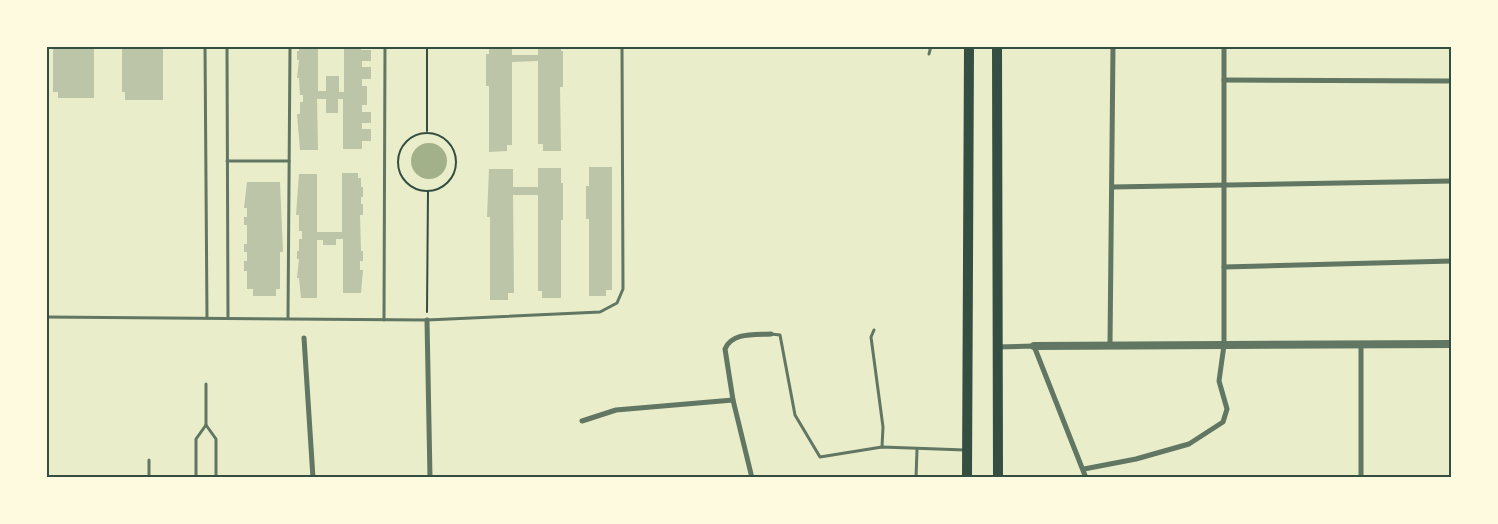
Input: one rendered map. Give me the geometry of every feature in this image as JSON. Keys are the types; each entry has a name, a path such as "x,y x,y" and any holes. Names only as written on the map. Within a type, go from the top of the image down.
{"main road":[{"path":"967,478 969,46"},
{"path":"998,46 998,478"}],"street":[{"path":"1110,345 1113,46"},
{"path":"1084,469 1136,459 1189,444 1223,422 1227,409 1219,381 1224,345 1224,46"},
{"path":"1224,80 1452,81"},
{"path":"1112,187 1452,181"},
{"path":"1224,267 1452,261"},
{"path":"427,320 430,478"},
{"path":"752,478 733,400 725,354 728,343 737,337 770,334"},
{"path":"304,338 313,478"},
{"path":"997,347 1452,344"},
{"path":"1361,345 1361,478"},
{"path":"1034,346 1086,478"},
{"path":"582,421 616,410 733,400"}],"lane":[{"path":"205,46 207,318"},
{"path":"227,46 228,318"},
{"path":"288,318 290,46"},
{"path":"384,320 385,46"},
{"path":"46,317 427,320 600,312 617,303 623,289 622,46"},
{"path":"929,54 931,46"},
{"path":"227,161 289,161"},
{"path":"874,330 871,337 883,427 882,447"},
{"path":"770,334 780,335 795,415 820,457 882,447 917,450 968,450"},
{"path":"196,478 196,439 206,425 206,384"},
{"path":"206,425 216,439 216,478"},
{"path":"916,478 917,450"},
{"path":"149,478 150,460"}],"path":[{"path":"427,46 428,132"},
{"path":"428,132 445,138 451,144 457,162 452,179 437,190 428,191 419,190 404,180 398,162 403,144 418,134 428,132"},
{"path":"427,320 428,191"}],"shaded area":[{"path":"434,46 487,46 487,49 434,48"},
{"path":"429,143 436,144 442,148 446,154 446,168 442,174 436,178 429,179 422,178 416,174 412,168 411,161 412,154 416,148 422,144"}],"building":[{"path":"53,46 94,46 94,98 58,98 58,92 53,92"},
{"path":"122,46 163,46 163,100 125,100 125,92 122,92"},
{"path":"299,46 318,46 318,91 326,91 326,76 339,76 339,92 344,92 344,46 361,46 361,50 371,50 371,61 362,61 362,67 371,67 371,79 362,79 362,86 367,86 367,105 362,105 362,112 371,112 371,123 362,123 362,129 371,129 371,141 362,141 362,149 343,149 343,99 338,99 338,113 326,113 326,99 317,99 318,150 300,150 297,114 300,114 300,102 303,102 303,95 300,95 299,78 297,78 299,60 297,60 297,51 299,51"},
{"path":"489,46 512,46 512,55 538,55 538,46 561,46 561,51 563,51 563,87 560,87 561,151 543,151 543,144 538,144 538,61 512,62 512,145 507,145 507,151 489,152 489,86 486,86 486,54 489,54"},
{"path":"589,167 612,167 612,290 606,290 606,296 589,296 589,219 586,219 586,186 589,186"},
{"path":"538,168 561,168 563,220 561,220 561,298 542,298 542,291 538,291 538,195 513,195 514,293 508,293 508,300 490,300 490,217 487,217 489,169 513,169 513,187 538,187"},
{"path":"342,173 358,173 358,178 361,178 361,187 363,187 361,204 363,204 363,215 360,215 361,251 363,251 363,261 360,261 360,270 363,270 361,293 343,293 343,239 336,239 336,245 323,245 323,240 317,240 317,298 301,298 299,278 297,278 299,259 297,259 297,251 299,251 299,239 302,239 302,231 299,231 299,215 296,215 299,174 317,174 317,232 342,232"},
{"path":"247,182 280,182 283,252 280,252 280,289 276,289 276,296 253,296 253,289 247,289 247,271 244,271 244,261 247,261 247,252 244,252 244,244 247,244 247,225 244,225 244,217 247,217 247,208 244,208"}]}
